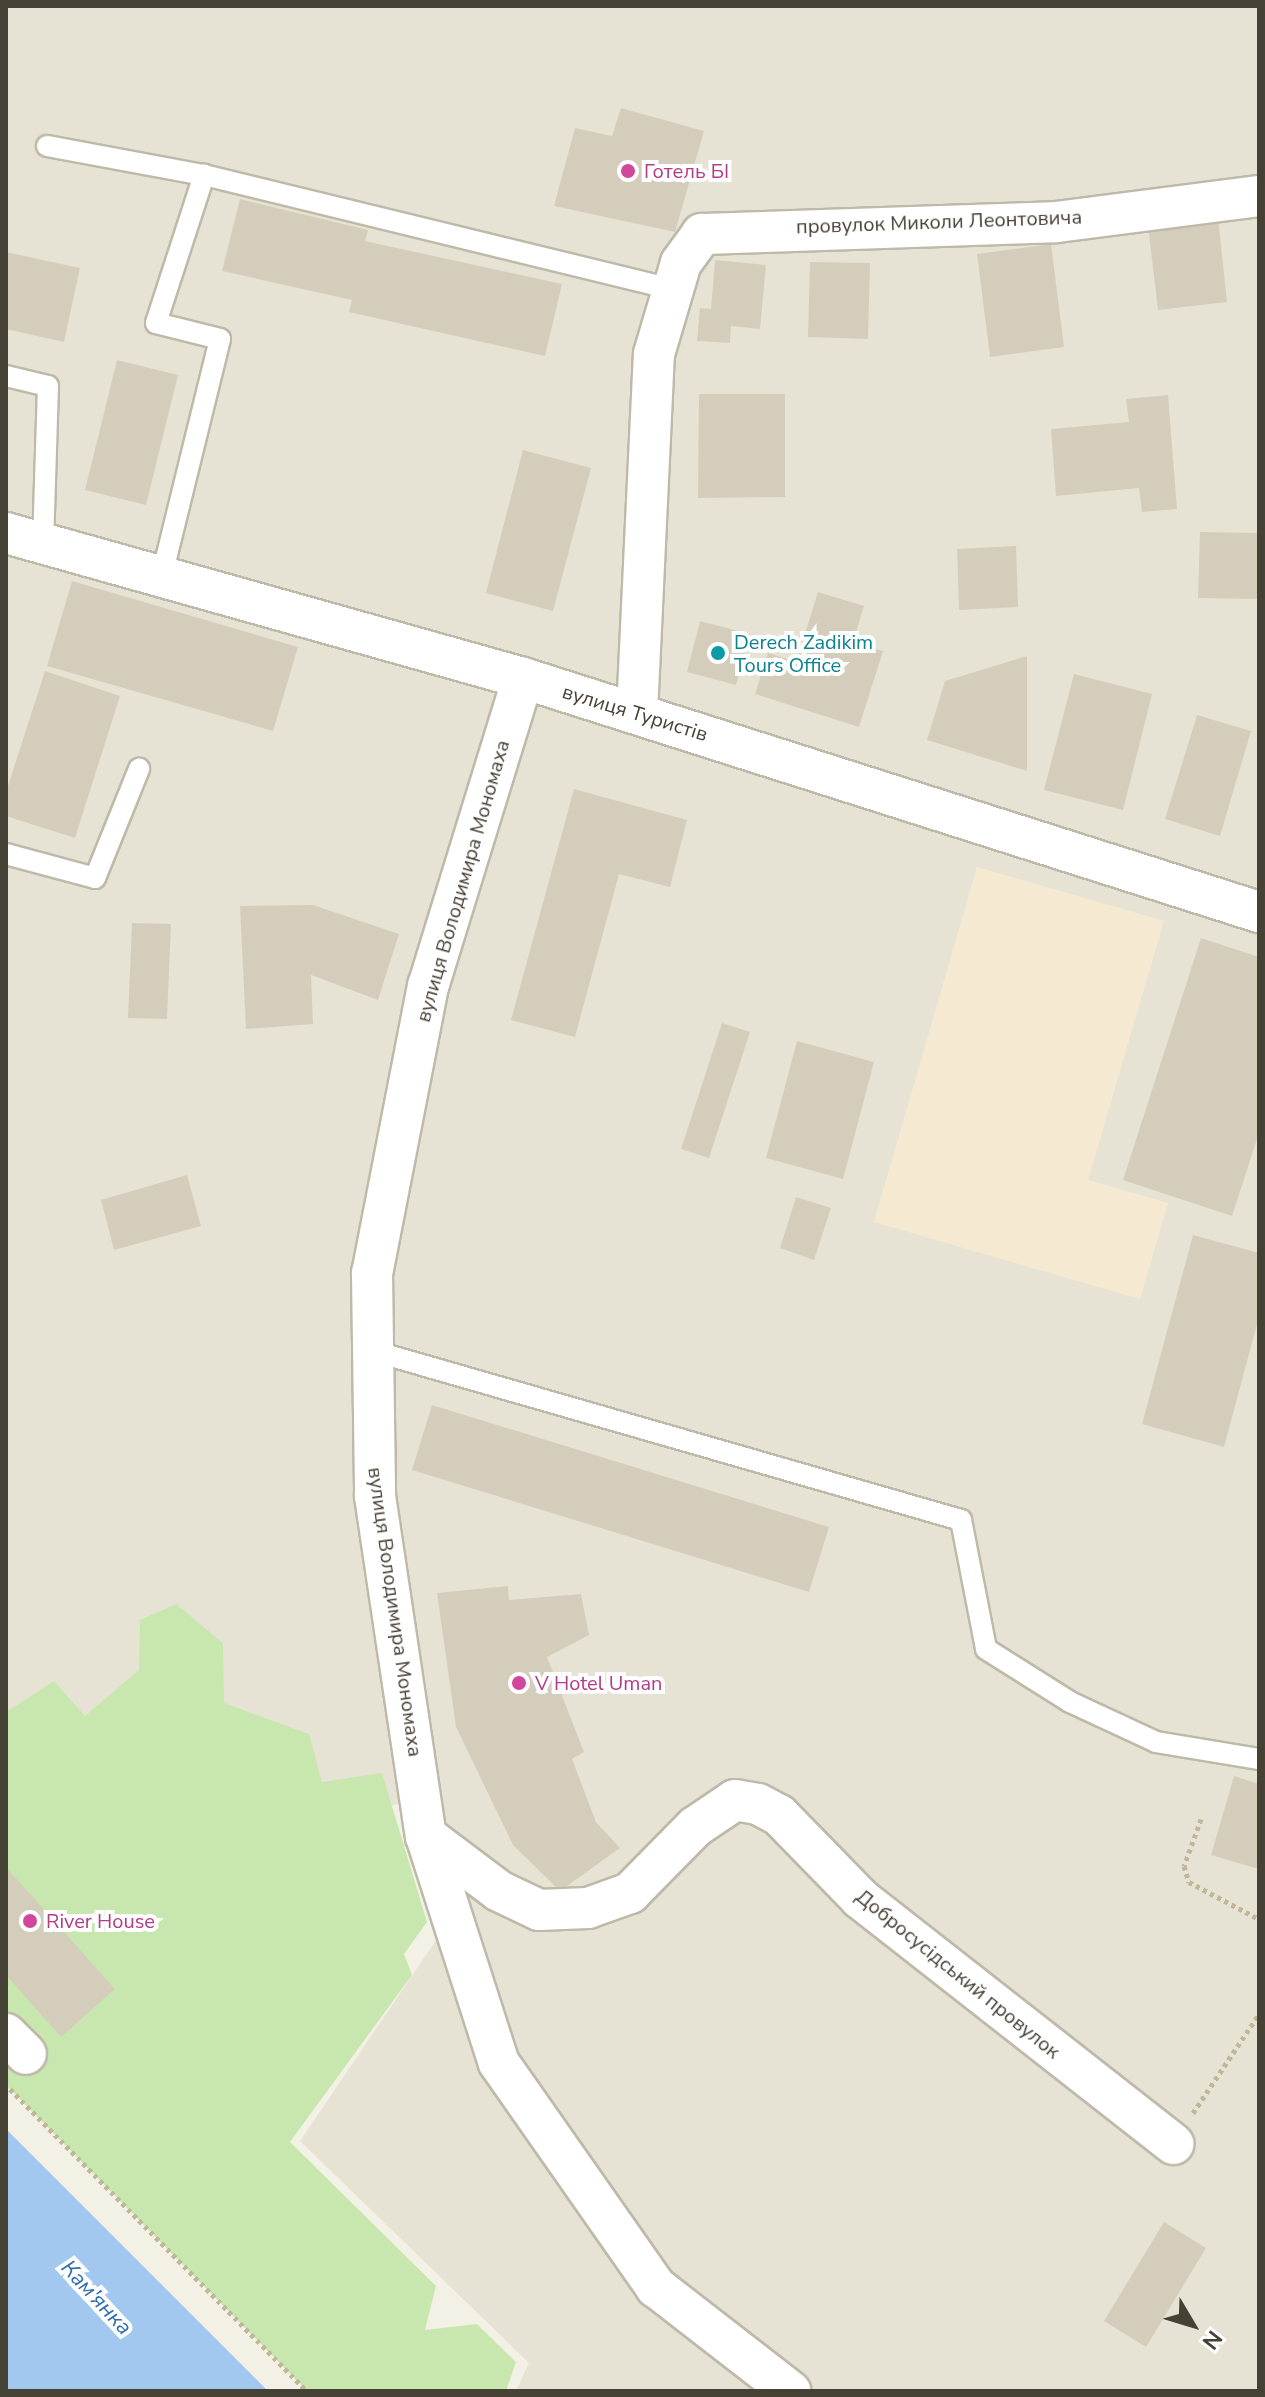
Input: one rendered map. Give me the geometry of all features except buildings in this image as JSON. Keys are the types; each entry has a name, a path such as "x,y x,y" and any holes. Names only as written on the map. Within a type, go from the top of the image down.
{"street":[{"name":"провулок Миколи Леонтовича","path":"677,276 702,234 1056,222 1259,196"},
{"path":"637,713 654,354 677,276"},
{"name":"вулиця Туристів","path":"25,538 523,678 1259,912"},
{"name":"вулиця Володимира Мономаха","path":"523,678 428,986 372,1273 370,1350 375,1496 426,1836 499,2063 656,2287 790,2391"},
{"name":"Добросусідський провулок","path":"426,1836 499,1891 539,1910 588,1908 630,1893 695,1827 735,1800 758,1804 779,1815 861,1899 1173,2144"}],"lane":[{"path":"47,146 204,175 677,276"},
{"path":"162,575 220,339 156,323 204,175"},
{"path":"6,376 48,386 25,538"},
{"path":"6,854 95,878 139,769"},
{"path":"370,1350 961,1520 986,1649 1070,1702 1156,1742 1259,1759"}],"path":[{"path":"1201,1819 1184,1866 1189,1882 1259,1919"},
{"path":"1173,2144 1259,2014"},
{"path":"13,2058 307,2391"}],"shaded area":[{"path":"6,6 1259,6 1259,2391 516,2391 529,2363 300,2141 462,1902 434,1789 176,1892 6,1801"},
{"path":"977,867 1164,921 1088,1180 1168,1203 1140,1299 874,1222"}],"green space":[{"path":"176,1604 223,1643 224,1703 309,1734 322,1782 382,1773 427,1922 404,1954 412,1975 290,2142 436,2286 425,2330 477,2324 516,2362 506,2391 307,2391 6,2085 6,1712 54,1681 85,1716 139,1670 140,1620"}],"water":[{"name":"Кам'янка","path":"6,2129 268,2391 6,2391"}],"place":[{"name":"Готель БІ","path":"628,171"},
{"name":"Derech Zadikim Tours Office","path":"718,653"},
{"name":"V Hotel Uman","path":"519,1683"},
{"name":"River House","path":"30,1921"}]}
